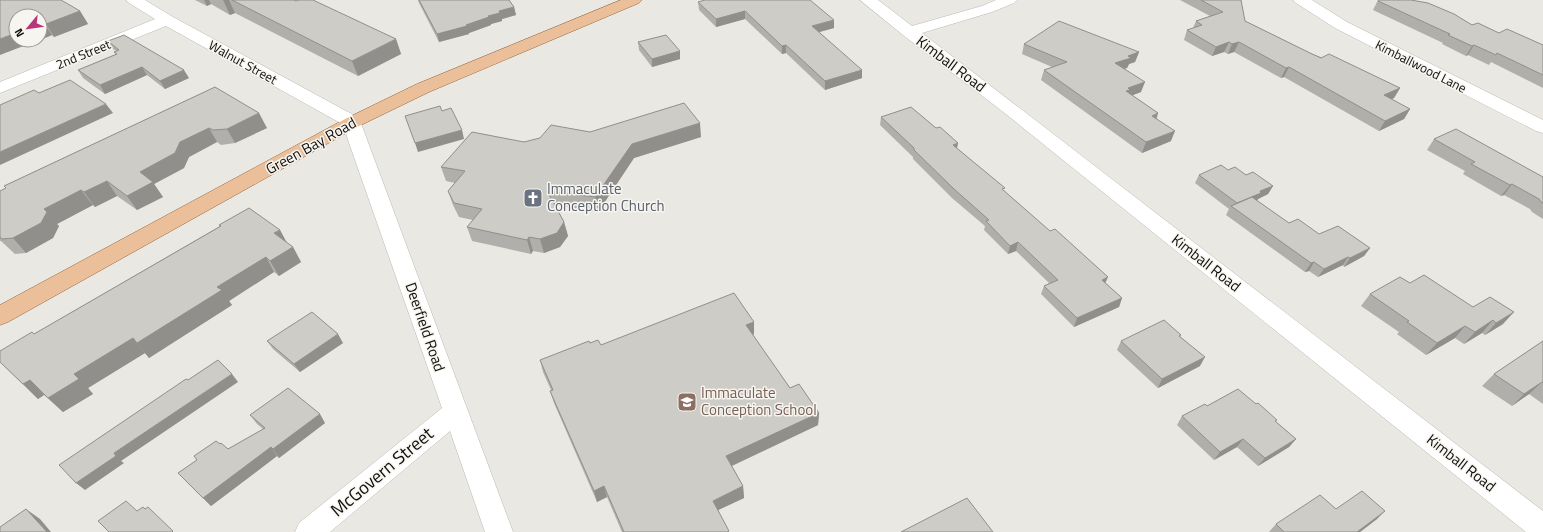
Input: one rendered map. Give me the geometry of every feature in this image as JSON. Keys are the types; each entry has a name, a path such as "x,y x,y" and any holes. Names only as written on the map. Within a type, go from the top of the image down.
{"main road":[{"name":"Green Bay Road","path":"0,316 353,122 423,88 634,0"}],"street":[{"name":"Walnut Street","path":"134,0 166,20 353,122"},
{"name":"Kimball Road","path":"868,0 1020,117 1543,528"},
{"path":"909,32 988,9 1009,0"},
{"name":"Kimballwood Lane","path":"1301,0 1341,25 1543,127"},
{"name":"2nd Street","path":"0,88 166,20"},
{"name":"Deerfield Road","path":"353,122 357,140 395,241 499,532"},
{"name":"McGovern Street","path":"309,532 455,412"}],"building":[{"path":"0,0 61,0 80,11 48,23 48,8 8,8 8,36 0,39"},
{"path":"232,0 313,0 396,39 352,61"},
{"path":"419,0 509,0 514,7 499,11 500,13 488,16 489,17 466,25 467,26 437,34"},
{"path":"705,0 810,0 834,20 812,26 862,70 825,81 786,45 782,46 745,11 716,19 698,2"},
{"path":"1201,0 1241,0 1245,21 1321,58 1329,54 1400,88 1384,95 1410,109 1385,121 1289,67 1286,68 1239,42 1232,44 1229,42 1216,47 1187,30 1202,25 1196,21 1223,12"},
{"path":"1411,0 1428,3 1454,14 1472,25 1478,23 1499,33 1507,29 1543,45 1543,75 1497,53 1496,55 1474,45 1472,46 1448,35 1450,34 1378,1"},
{"path":"1059,21 1139,52 1128,56 1131,58 1115,63 1145,82 1128,88 1130,90 1126,91 1158,113 1152,116 1175,131 1146,142 1044,70 1067,62 1024,44"},
{"path":"124,35 184,70 160,81 142,67 100,85 78,70 117,54 114,52 119,50 108,41"},
{"path":"666,35 680,51 652,59 638,42"},
{"path":"70,80 106,104 0,152 0,105 34,90 39,93"},
{"path":"215,87 259,113 227,129 213,130 209,128 180,142 175,153 140,172 153,182 127,196 107,181 84,192 81,190 44,209 47,212 41,223 13,238 2,239 0,237 0,191 6,188 4,186"},
{"name":"Immaculate Conception Church","path":"684,103 700,123 632,144 595,197 547,191 564,222 557,233 540,239 529,237 527,240 467,227 482,209 454,203 448,191 465,171 441,167 472,132 524,142 540,138 551,125 590,132"},
{"path":"440,106 442,111 451,108 462,130 415,143 405,116"},
{"path":"911,107 936,128 940,127 958,143 953,145 1005,188 1002,189 1050,231 1055,229 1108,277 1102,280 1122,298 1077,318 1044,286 1058,280 1018,242 1010,246 986,221 989,220 954,189 881,117"},
{"path":"1456,129 1543,177 1543,203 1539,199 1512,184 1510,185 1471,164 1475,162 1434,139"},
{"path":"1221,165 1228,170 1235,167 1246,175 1253,172 1273,186 1260,191 1261,193 1237,203 1199,175"},
{"path":"1252,197 1289,223 1298,219 1319,234 1338,226 1370,248 1324,269 1314,262 1311,263 1231,206"},
{"path":"249,208 280,230 274,233 293,247 270,261 266,257 217,287 222,290 137,343 133,338 74,374 79,379 48,398 30,380 23,384 0,362 0,351 32,332 34,334 221,226 219,225"},
{"path":"1424,275 1473,307 1490,297 1514,312 1496,323 1493,320 1475,332 1465,326 1437,343 1407,322 1409,321 1370,294 1400,277 1410,283"},
{"path":"734,293 754,322 746,325 790,388 799,384 819,413 726,456 743,486 713,501 729,531 624,532 604,486 594,491 550,391 553,390 540,360 589,341 590,343 598,340 601,345"},
{"path":"312,312 338,334 294,364 267,341"},
{"path":"1164,320 1181,335 1179,336 1205,357 1162,379 1121,341"},
{"path":"1543,341 1543,383 1542,382 1524,394 1494,374"},
{"path":"218,360 232,374 114,453 116,456 76,483 59,465 186,379 188,380"},
{"path":"288,388 320,414 273,449 271,447 203,498 178,473 197,460 194,456 216,441 228,449 265,428 250,415"},
{"path":"1238,389 1256,404 1258,403 1277,420 1275,421 1296,439 1265,458 1243,439 1220,452 1182,416 1205,404 1207,406"},
{"path":"1362,491 1385,511 1357,532 1284,532 1276,524 1320,495 1336,509"},
{"path":"967,498 993,532 901,532"},
{"path":"126,501 137,511 143,507 145,509 148,507 173,531 109,532 98,521"},
{"path":"26,509 47,532 0,532 0,527"}],"place":[{"name":"Immaculate Conception Church","path":"533,198"},
{"name":"Immaculate Conception School","path":"687,402"}]}
